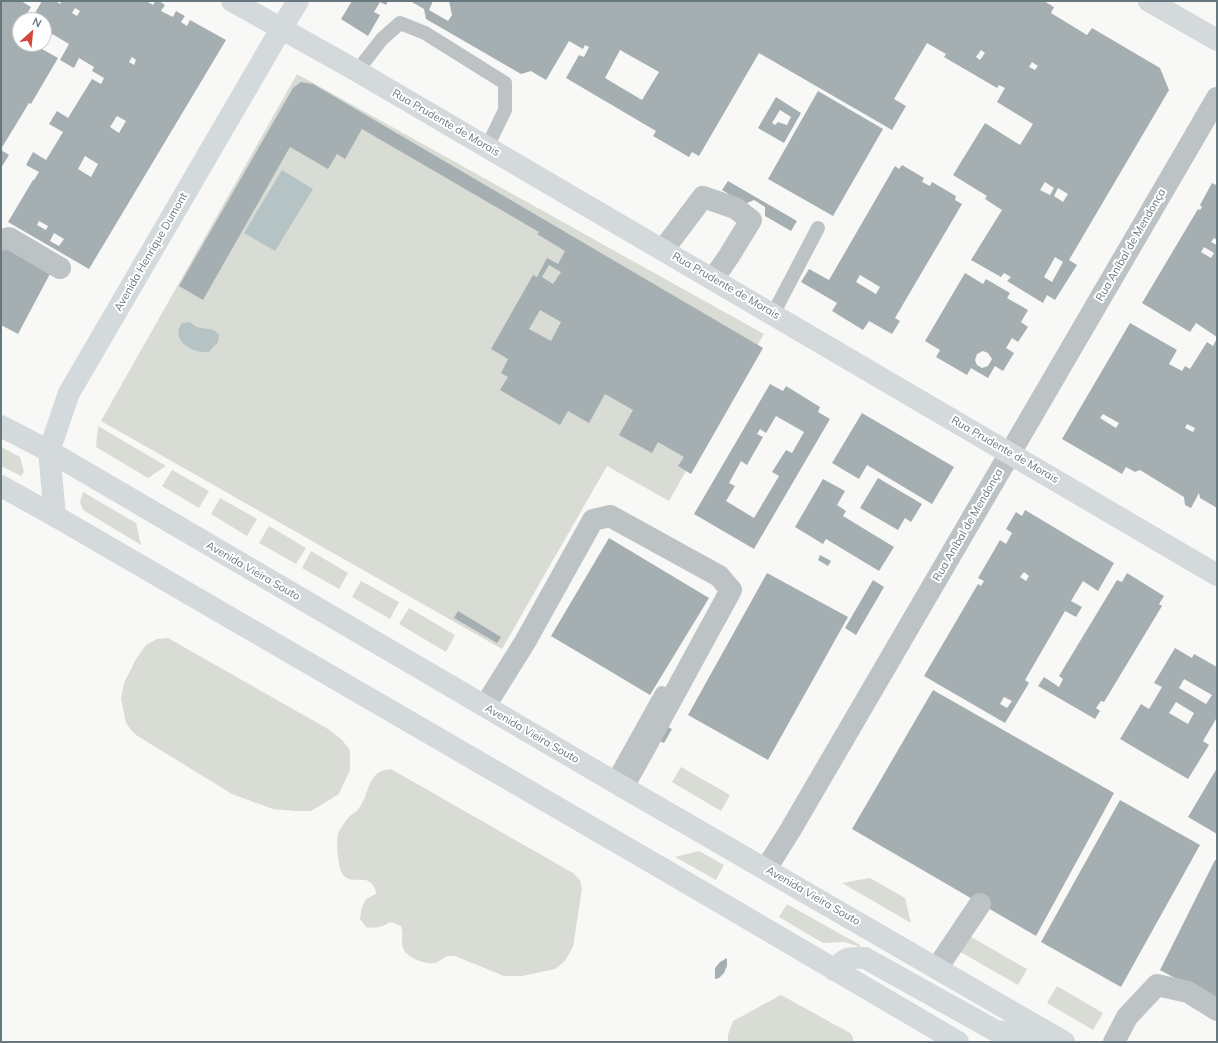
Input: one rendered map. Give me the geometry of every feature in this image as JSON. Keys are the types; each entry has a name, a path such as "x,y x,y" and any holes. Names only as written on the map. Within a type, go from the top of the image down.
{"main road":[{"name":"Rua Prudente de Morais","path":"232,1 357,71 1217,575"},
{"name":"Avenida Henrique Dumont","path":"55,516 49,451 69,393 298,1"},
{"path":"1149,1 1217,40"},
{"name":"Avenida Vieira Souto","path":"1,426 49,451 618,784 1064,1042"},
{"path":"1,486 958,1042"},
{"path":"834,970 841,961 852,958 865,958 996,1031 1019,1034 1042,1029"}],"street":[{"name":"Rua Aníbal de Mendonça","path":"766,869 791,829 1217,98"},
{"path":"663,250 703,198 735,208 751,220 713,279"},
{"path":"1,240 9,238 60,268"},
{"path":"485,706 525,642 593,520 610,516 719,576 731,590 647,744 618,784"},
{"path":"937,968 980,904"},
{"path":"1114,1042 1127,1017 1157,985 1188,992 1217,1010"}],"lane":[{"path":"357,71 382,39 400,23 425,33 505,83 504,110 487,147"},
{"path":"773,314 818,228"},
{"path":"618,784 662,693"}],"shaded area":[{"path":"297,74 764,334 669,501 607,466 502,649 101,421"},
{"path":"282,170 313,189 275,251 244,233"},
{"path":"189,322 198,327 213,330 219,335 218,342 209,352 197,351 185,345 181,341 179,329 182,323"},
{"path":"98,426 166,466 148,478 96,447"},
{"path":"1,447 20,457 24,472 21,476 1,466"},
{"path":"172,470 209,491 199,508 162,486"},
{"path":"83,492 136,523 141,545 83,510 80,502"},
{"path":"220,498 257,519 247,536 211,514"},
{"path":"269,526 306,548 296,564 259,543"},
{"path":"311,551 348,573 339,589 302,568"},
{"path":"361,581 399,602 390,619 352,597"},
{"path":"409,608 455,635 446,652 399,624"},
{"path":"168,638 328,729 342,740 350,750 350,770 339,794 311,811 273,809 232,794 136,735 126,723 121,699 124,683 136,659 146,645 157,639"},
{"path":"681,767 730,795 721,811 672,782"},
{"path":"391,769 573,873 580,880 582,889 573,947 565,961 555,969 522,976 504,976 455,956 446,957 435,963 427,963 413,958 406,953 402,944 401,926 390,922 379,927 366,927 360,919 362,907 366,899 376,894 375,889 367,880 354,880 344,876 338,860 337,837 345,822 357,811 373,778 379,772"},
{"path":"699,851 724,865 716,880 675,857"},
{"path":"870,878 905,898 911,923 842,883"},
{"path":"787,904 860,945 860,947 845,942 823,943 779,917"},
{"path":"966,934 1027,969 1018,985 957,950"},
{"path":"1057,986 1103,1013 1093,1030 1047,1003"},
{"path":"781,995 850,1033 853,1037 853,1042 728,1042 728,1035 733,1021"}],"building":[{"path":"1,1 21,1 31,7 28,12 12,12 12,52 47,52 58,58 31,104 29,103 1,149"},
{"path":"42,1 56,1 60,4 62,1 149,1 148,2 153,5 155,1 159,1 165,5 161,11 173,17 176,11 185,16 181,22 187,26 190,20 226,40 89,269 8,222 39,172 26,165 33,152 46,160 63,132 49,124 57,111 68,118 92,79 101,84 104,78 92,71 94,67 79,58 74,68 60,60 69,44 52,34 52,12 36,12","holes":["75,8 80,11 77,16 72,13","132,57 136,60 134,65 129,62","117,116 126,121 119,133 110,127","85,156 98,164 91,177 78,169","39,221 48,226 46,230 37,225","54,233 64,239 59,246 50,241"]},
{"path":"352,1 388,1 386,5 380,2 374,12 380,15 368,36 341,19"},
{"path":"410,1 433,1 429,10 448,21 452,15 449,1 1044,1 1054,7 1051,13 1087,35 1092,28 1160,68 1169,90 1069,260 1077,265 1055,300 1047,295 1043,303 1007,281 1011,277 1004,273 1001,277 971,260 1002,210 985,199 987,196 953,175 985,123 1020,145 1033,124 997,102 1005,88 999,85 997,88 944,57 946,54 927,43 894,99 906,106 892,130 759,53 699,156 692,152 689,157 653,136 656,131 566,78 579,55 584,57 589,47 585,45 583,49 569,41 546,80 531,71 521,74 426,19 424,9","holes":["620,50 659,72 642,100 605,78","981,50 985,53 980,60 976,57","1032,62 1038,66 1035,70 1029,67","1045,182 1054,188 1050,195 1040,190","1058,188 1068,194 1063,202 1054,196","1055,257 1063,262 1052,282 1044,277"]},
{"path":"301,82 313,84 763,348 691,474 678,466 684,457 658,442 652,453 619,435 633,410 605,394 589,423 568,411 560,425 500,390 508,377 501,373 508,359 491,349 533,275 537,277 547,258 558,264 565,251 537,234 539,232 362,129 345,159 337,154 328,169 290,147 203,300 179,286 293,88","holes":["549,265 561,272 553,284 542,277","540,310 561,322 551,341 529,329"]},
{"path":"818,91 883,129 833,216 768,179"},
{"path":"776,97 801,113 784,143 758,128","holes":["780,110 791,117 787,125 778,122 775,125 772,123"]},
{"path":"1,150 9,155 1,168"},
{"path":"902,165 924,178 922,182 930,186 932,182 956,196 955,200 962,204 895,318 900,321 892,334 869,321 863,330 832,311 837,303 801,282 809,269 829,280 895,166 899,169","holes":["860,275 880,287 876,294 856,282"]},
{"path":"728,181 797,221 791,231 765,216 765,207 754,200 745,204 722,190"},
{"path":"1212,183 1216,185 1217,183 1217,240 1214,238 1211,242 1217,245 1217,337 1196,323 1190,332 1142,303 1198,209 1200,210 1202,207 1200,205","holes":["1204,247 1214,253 1211,258 1201,252"]},
{"path":"1,246 51,272 18,334 1,325"},
{"path":"965,273 983,284 986,279 1010,293 1007,298 1028,310 1021,322 1028,327 1018,342 1012,338 1006,348 1014,353 1003,371 995,366 988,378 971,368 967,375 936,357 940,350 925,341","holes":["983,351 988,353 992,359 988,366 982,368 977,365 975,360 977,354"]},
{"path":"1130,323 1177,350 1169,364 1182,371 1185,366 1190,369 1207,342 1213,346 1217,338 1217,508 1200,498 1199,493 1191,508 1185,505 1184,497 1140,470 1135,472 1126,467 1122,474 1062,439","holes":["1103,414 1119,423 1116,428 1100,418","1187,424 1195,428 1193,432 1185,428"]},
{"path":"770,384 783,391 786,386 820,407 818,412 830,419 754,549 694,514","holes":["776,416 804,432 792,453 786,450 772,472 779,476 754,518 726,501 735,486 729,483 741,461 747,465 763,437 757,434 760,429 766,433"]},
{"path":"862,413 954,467 932,504 867,465 859,479 832,463"},
{"path":"878,478 922,504 911,522 905,518 898,530 860,508"},
{"path":"823,479 845,491 837,505 846,511 843,516 894,547 879,571 826,539 823,544 795,527"},
{"path":"1025,510 1114,563 1098,591 1083,581 1071,601 1082,607 1076,617 1065,611 1025,680 1029,683 1005,723 924,676 978,584 981,586 984,581 978,578 1000,540 1006,544 1012,533 1006,529 1016,512 1022,516","holes":["1024,572 1029,576 1026,581 1020,577","1004,697 1012,701 1007,708 1000,704"]},
{"path":"609,538 709,598 650,695 551,636"},
{"path":"820,555 831,561 828,566 818,560"},
{"path":"767,573 848,617 768,760 688,715"},
{"path":"1127,573 1164,596 1159,604 1162,606 1104,702 1101,701 1096,708 1100,711 1095,719 1038,686 1044,677 1059,687 1063,679 1059,676 1117,580 1122,582"},
{"path":"873,580 884,587 856,635 845,628"},
{"path":"458,611 501,637 497,643 454,618"},
{"path":"1175,648 1192,658 1194,654 1217,667 1217,720 1216,719 1203,741 1209,745 1188,779 1120,739 1141,704 1149,709 1162,687 1154,683","holes":["1184,679 1212,695 1206,704 1179,688","1176,702 1194,713 1188,724 1169,713"]},
{"path":"933,690 1114,793 1036,936 852,829"},
{"path":"666,726 672,729 664,743 658,740"},
{"path":"1217,768 1217,834 1188,817"},
{"path":"1120,800 1200,845 1121,987 1041,942"},
{"path":"1215,860 1217,860 1217,1001 1160,970"},
{"path":"727,958 727,966 724,973 719,978 715,979 715,968 720,962"}]}
